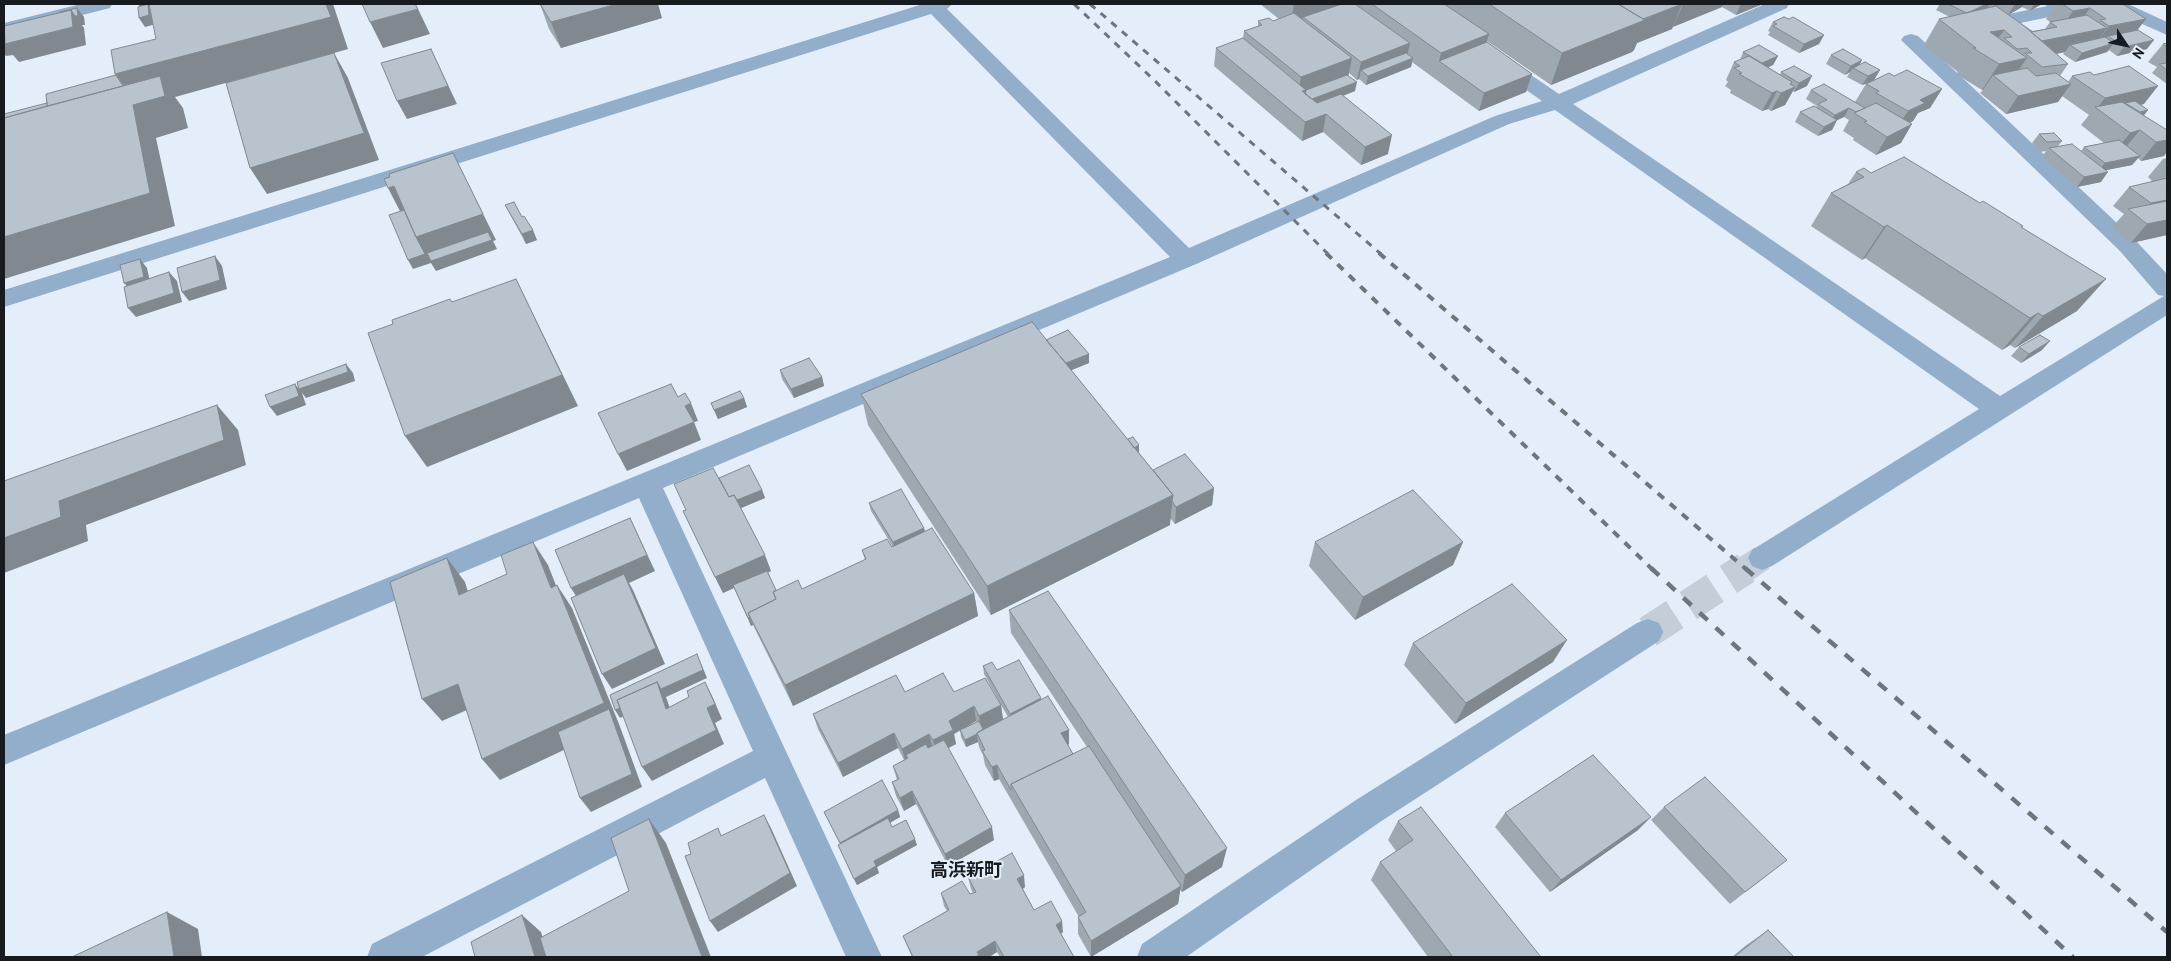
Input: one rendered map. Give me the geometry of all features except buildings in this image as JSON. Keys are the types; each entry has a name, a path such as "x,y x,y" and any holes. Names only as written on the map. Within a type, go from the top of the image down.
{"street":[{"path":"4,29 103,4"},
{"path":"4,750 1186,259 1502,120 1557,102 1780,4"},
{"path":"1959,30 2083,4"},
{"path":"2113,4 2167,29"},
{"path":"4,299 936,5 1186,259"},
{"path":"1930,36 1911,40 2128,246 2167,289"},
{"path":"1487,53 1999,409"},
{"path":"1762,558 2167,304"},
{"path":"646,482 864,957"},
{"path":"1156,957 1368,811 1648,632"},
{"path":"386,957 772,758"}],"tunnel":[{"path":"1744,570 1762,558"},
{"path":"1648,632 1746,568"}],"railway":[{"path":"1074,4 1154,80 1328,254"},
{"path":"1090,4 1381,254"},
{"path":"1326,253 1653,570"},
{"path":"1379,253 1747,570"},
{"path":"1651,568 2073,957"},
{"path":"1745,568 2167,932"}],"district":[{"name":"高浜新町","path":"966,871"}]}
